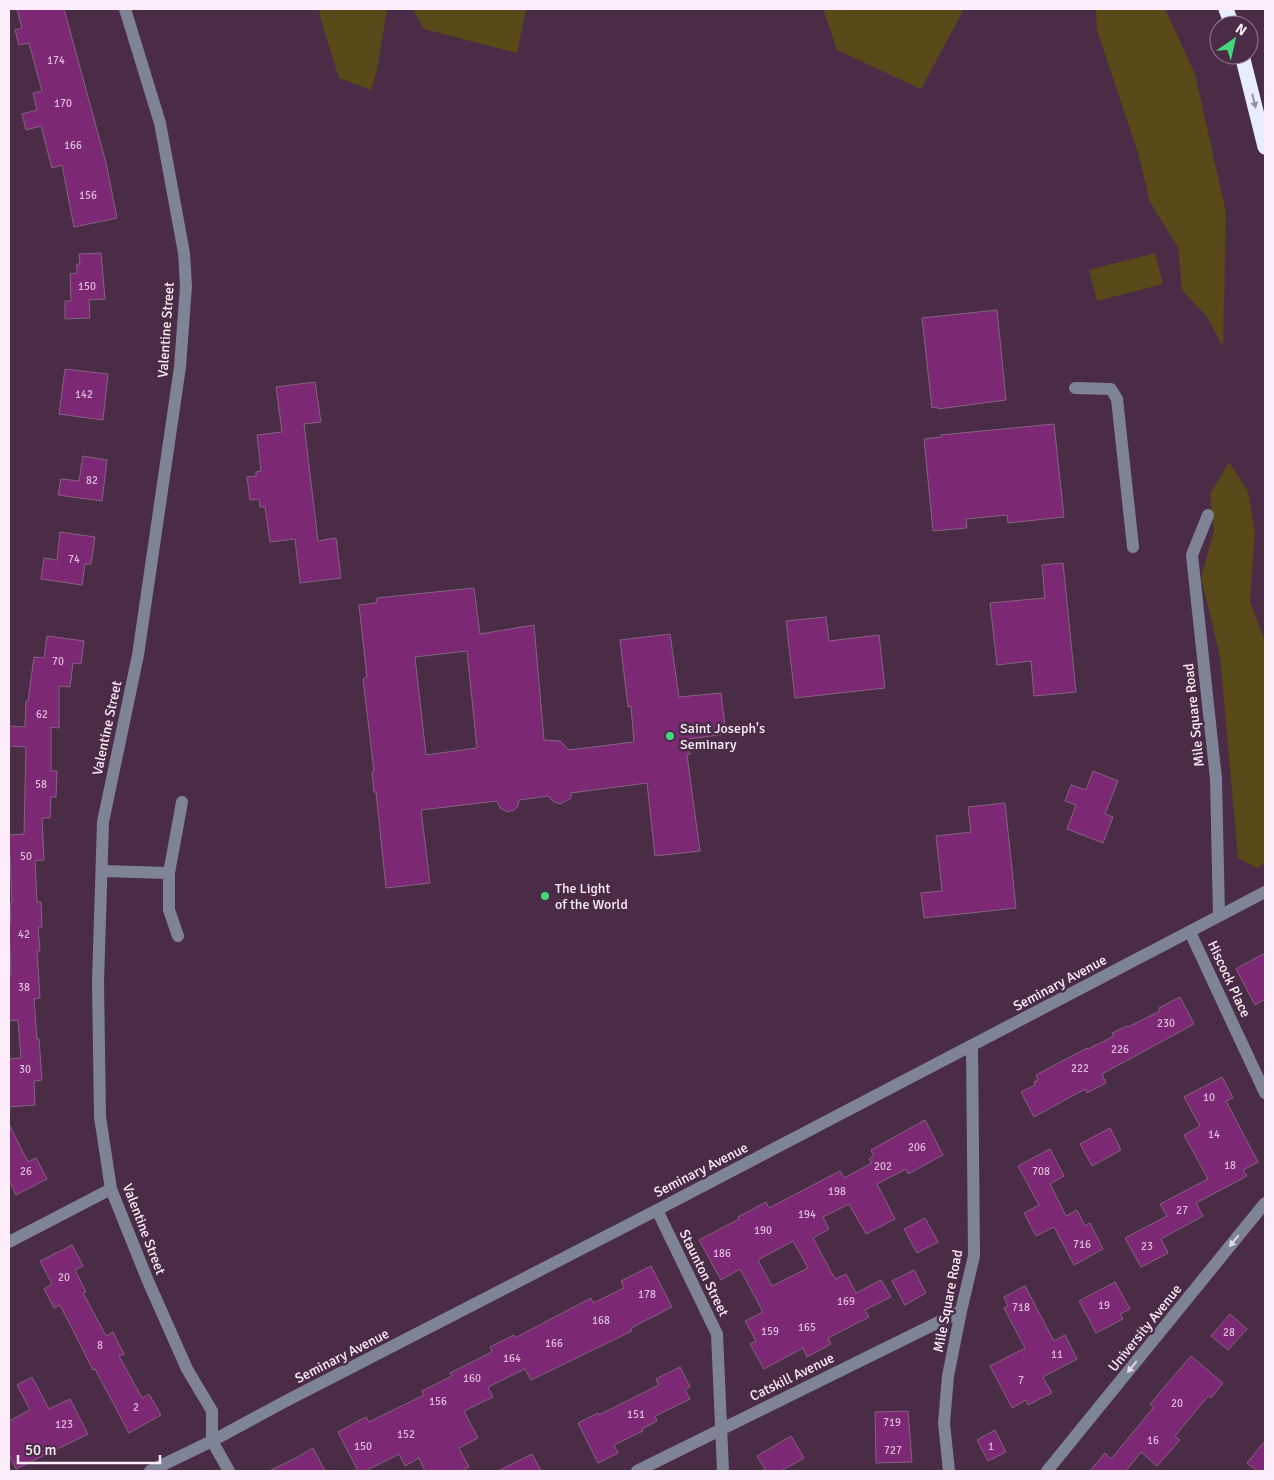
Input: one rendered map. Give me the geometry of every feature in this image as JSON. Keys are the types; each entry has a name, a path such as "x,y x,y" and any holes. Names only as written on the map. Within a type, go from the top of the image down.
{"highway":[{"path":"1244,65 1265,147"}],"street":[{"name":"Valentine Street","path":"125,9 160,123 184,253 186,286 180,368 138,655 103,822 98,982 100,1117 111,1189 179,1352 212,1411 212,1441"},
{"path":"1075,388 1111,389 1117,399 1133,547"},
{"name":"Mile Square Road","path":"1208,515 1192,555 1216,778 1219,916"},
{"path":"178,936 169,910 169,874 182,802"},
{"path":"102,871 169,874"},
{"name":"Seminary Avenue","path":"150,1471 212,1441 1265,892"},
{"name":"Hiscock Place","path":"1190,932 1265,1093"},
{"name":"Mile Square Road","path":"949,1471 944,1423 948,1376 974,1256 972,1046"},
{"path":"9,1242 111,1189"},
{"name":"University Avenue","path":"1048,1471 1265,1203"},
{"name":"Staunton Street","path":"656,1210 718,1334 723,1471"},
{"name":"Catskill Avenue","path":"637,1471 961,1311"},
{"path":"212,1441 229,1471"}],"shaded area":[{"path":"319,9 387,9 377,70 371,90 339,78"},
{"path":"415,9 526,9 517,53 424,29 414,12"},
{"path":"823,9 964,9 921,89 837,50"},
{"path":"1096,9 1165,9 1195,74 1226,213 1223,347 1207,317 1182,290 1178,247 1150,202 1138,153 1097,30"},
{"path":"1155,253 1163,284 1097,301 1089,270"},
{"path":"1229,462 1248,491 1255,532 1250,601 1265,642 1265,863 1257,868 1238,858 1220,656 1201,578 1214,530 1210,494"}],"building":[{"path":"17,9 64,9 106,163 117,218 74,227 62,165 52,168 41,126 26,130 22,114 37,110 33,93 42,91 29,43 19,45 15,30 22,28"},
{"path":"101,253 105,299 89,300 90,318 65,319 65,301 71,301 70,274 77,273 77,264 80,264 79,254"},
{"path":"997,310 1006,400 938,409 938,407 932,408 922,318"},
{"path":"65,369 108,374 103,420 59,414"},
{"path":"315,382 321,422 304,424 318,541 336,538 341,578 300,583 295,539 270,542 265,507 260,507 259,499 250,500 247,477 256,476 256,472 261,471 257,435 282,432 276,387"},
{"path":"1054,424 1064,517 1008,523 1007,515 966,519 967,528 933,531 924,439 941,437 941,435"},
{"path":"83,456 107,460 102,501 58,495 61,479 79,481"},
{"path":"60,532 95,537 91,564 85,564 82,585 41,579 44,558 57,560"},
{"path":"1063,563 1076,692 1034,696 1031,661 997,665 990,603 1045,598 1042,565"},
{"name":"Saint Joseph's Seminary","path":"474,588 480,634 534,625 544,740 560,741 569,750 634,742 631,706 628,707 620,640 670,634 679,697 721,693 726,734 688,739 690,754 687,755 700,851 655,856 647,783 571,793 571,798 560,804 554,802 548,796 519,800 518,806 514,810 507,812 500,808 497,801 421,810 430,883 386,888 363,679 367,677 359,605 376,603 377,598","holes":["467,651 477,748 426,755 415,657"]},
{"path":"826,617 829,641 879,635 885,688 795,698 786,621"},
{"path":"47,636 84,641 81,664 73,663 70,687 59,686 59,728 51,727 51,771 57,771 56,797 51,797 50,818 42,818 44,860 35,861 37,902 41,902 42,927 38,927 40,951 37,951 40,998 34,999 42,1080 34,1081 35,1105 9,1107 9,1059 21,1058 18,1020 9,1021 9,975 11,975 9,923 11,923 10,903 12,903 9,835 24,834 26,747 9,746 9,726 25,727 26,701 28,701 34,657 44,658"},
{"path":"1093,771 1118,781 1105,814 1113,817 1103,843 1067,829 1076,805 1065,801 1071,785 1086,790"},
{"path":"1005,803 1016,908 924,918 921,893 942,891 936,836 971,832 968,807"},
{"path":"1265,953 1265,999 1255,1005 1236,969"},
{"path":"1180,997 1194,1024 1102,1074 1106,1083 1087,1093 1085,1089 1034,1117 1021,1092 1035,1085 1034,1082 1038,1080 1036,1075 1114,1036 1112,1033 1160,1011 1159,1008"},
{"path":"1222,1077 1233,1098 1226,1101 1258,1162 1243,1170 1247,1176 1196,1203 1203,1216 1161,1239 1168,1253 1141,1267 1125,1238 1167,1216 1160,1204 1208,1179 1184,1135 1200,1126 1184,1097"},
{"path":"925,1120 943,1155 908,1174 906,1169 877,1184 895,1219 866,1234 849,1204 823,1217 829,1229 813,1238 835,1279 846,1274 856,1293 881,1280 891,1297 865,1310 869,1317 828,1338 831,1344 807,1357 803,1348 764,1369 750,1344 756,1341 745,1321 763,1312 740,1269 721,1280 699,1240 766,1202 769,1208 840,1171 844,1178 872,1163 869,1159 874,1156 871,1150","holes":["793,1241 808,1268 772,1286 758,1260"]},
{"path":"9,1124 28,1162 36,1158 47,1179 16,1195 9,1180"},
{"path":"1110,1128 1121,1150 1092,1166 1080,1144"},
{"path":"1050,1149 1064,1176 1050,1184 1066,1216 1077,1210 1085,1226 1090,1223 1103,1249 1074,1265 1054,1227 1036,1236 1024,1213 1039,1205 1018,1166"},
{"path":"925,1218 938,1242 917,1253 904,1229"},
{"path":"72,1245 83,1266 75,1270 86,1292 83,1293 106,1336 113,1332 124,1354 119,1356 142,1398 149,1394 161,1415 129,1433 95,1369 93,1370 60,1305 54,1308 44,1289 52,1284 40,1261"},
{"path":"651,1266 672,1307 631,1328 632,1331 531,1380 525,1369 488,1387 493,1397 464,1411 478,1438 459,1448 469,1467 461,1471 425,1471 419,1458 405,1466 399,1454 365,1471 358,1471 338,1432 366,1417 369,1422 424,1395 422,1391 452,1376 450,1373 492,1352 490,1347 514,1335 515,1338 591,1298 593,1303 624,1288 621,1281"},
{"path":"914,1270 926,1293 905,1305 892,1281"},
{"path":"1115,1282 1130,1309 1120,1314 1123,1319 1096,1333 1079,1301"},
{"path":"1025,1286 1054,1341 1065,1335 1077,1359 1043,1377 1052,1393 1028,1405 1026,1400 1012,1408 990,1366 1025,1348 1004,1308 1008,1306 1004,1297"},
{"path":"1230,1314 1247,1329 1228,1350 1211,1336"},
{"path":"1191,1356 1223,1383 1211,1398 1208,1396 1175,1436 1180,1440 1157,1466 1141,1452 1126,1471 1090,1471 1105,1453 1111,1459 1154,1407 1150,1404"},
{"path":"680,1367 690,1387 685,1390 690,1399 655,1416 657,1421 642,1429 643,1431 614,1445 618,1453 598,1463 578,1423 598,1413 599,1415 659,1385 656,1379"},
{"path":"32,1377 49,1409 70,1399 88,1434 16,1469 9,1455 9,1421 30,1410 17,1385"},
{"path":"908,1411 912,1462 876,1463 875,1412"},
{"path":"995,1430 1006,1452 988,1461 977,1440"},
{"path":"791,1436 804,1458 781,1471 766,1471 757,1456"},
{"path":"1265,1441 1265,1471 1257,1471 1247,1463"},
{"path":"313,1448 325,1471 269,1471 296,1458"},
{"path":"532,1454 541,1471 498,1471"}],"place":[{"name":"Saint Joseph's Seminary","path":"670,736"},
{"name":"The Light of the World","path":"545,896"}]}
